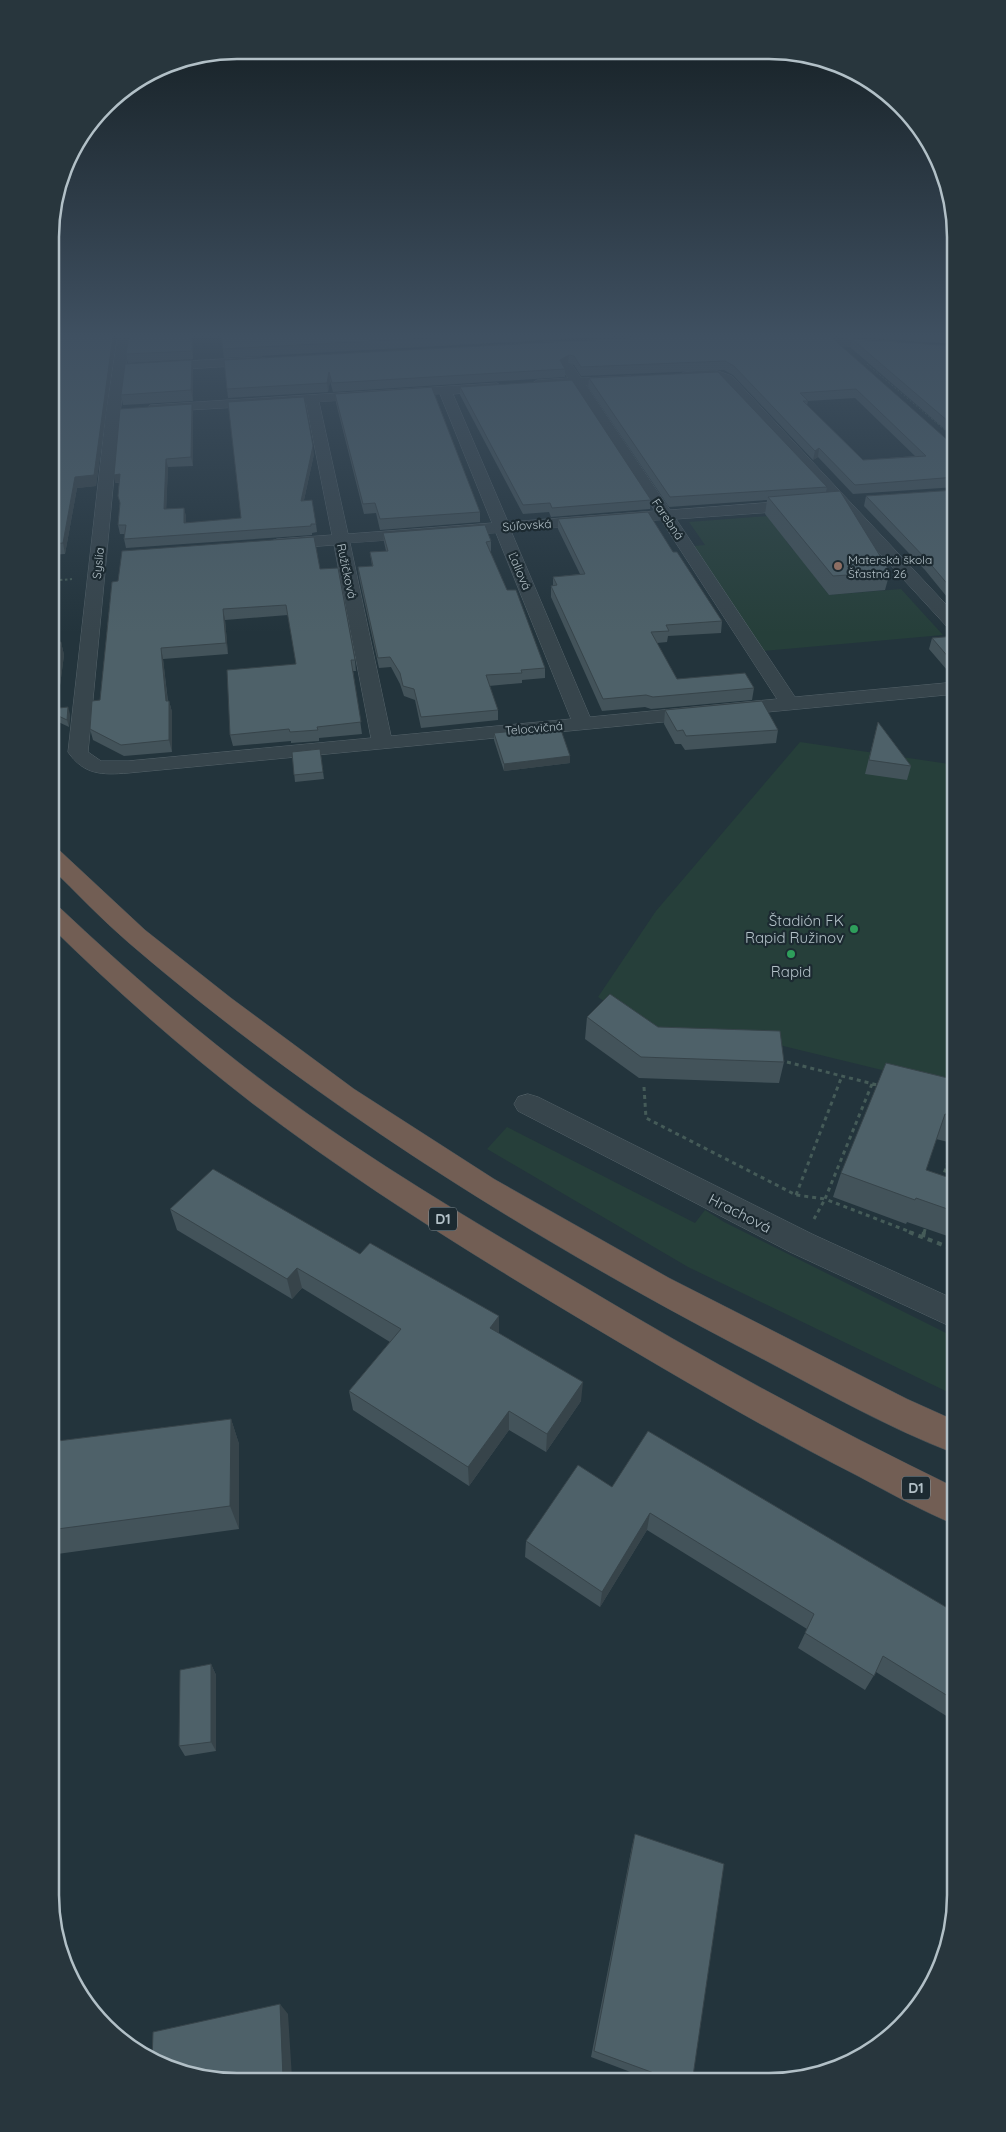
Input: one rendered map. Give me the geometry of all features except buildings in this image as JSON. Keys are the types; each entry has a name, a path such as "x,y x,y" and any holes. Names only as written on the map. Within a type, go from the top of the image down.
{"highway":[{"path":"59,863 136,936 222,1004 344,1096 483,1187 658,1288 895,1410 947,1434"},
{"name":"D1","path":"59,921 178,1028 295,1119 446,1221 635,1335 877,1469 947,1503"}],"street":[{"name":"Syslia","path":"113,768 88,763 78,752 106,556 117,434"},
{"name":"Ružičková","path":"319,434 382,743"},
{"name":"Ľaliová","path":"464,434 583,724"},
{"name":"Farebná","path":"611,434 790,704"},
{"path":"781,434 849,504 947,616"},
{"name":"Súľovská","path":"262,545 664,515 849,504"},
{"name":"Telocvičná","path":"113,768 947,689"},
{"name":"Hrachová","path":"528,1104 801,1243 947,1311"}],"path":[{"path":"787,1062 882,1086"},
{"path":"796,1195 842,1076"},
{"path":"825,1199 872,1084"},
{"path":"644,1087 646,1118 796,1195 825,1199 947,1246"},
{"path":"941,1183 947,1165"},
{"path":"923,1237 929,1219"}],"green space":[{"path":"832,511 786,541 793,550 804,549 821,585 829,595 901,589 943,635 763,651 694,546 705,545 689,522"},
{"name":"Rapid","path":"800,742 947,764 947,1086 775,1044 657,1037 598,997 656,911"},
{"path":"507,1127 695,1223 705,1210 724,1222 947,1334 947,1392 688,1267 487,1149"}],"place":[{"name":"Materská škola Šťastná 26","path":"838,566"},
{"name":"Štadión FK Rapid Ružinov","path":"854,929"},
{"name":"Rapid","path":"791,954"}]}
